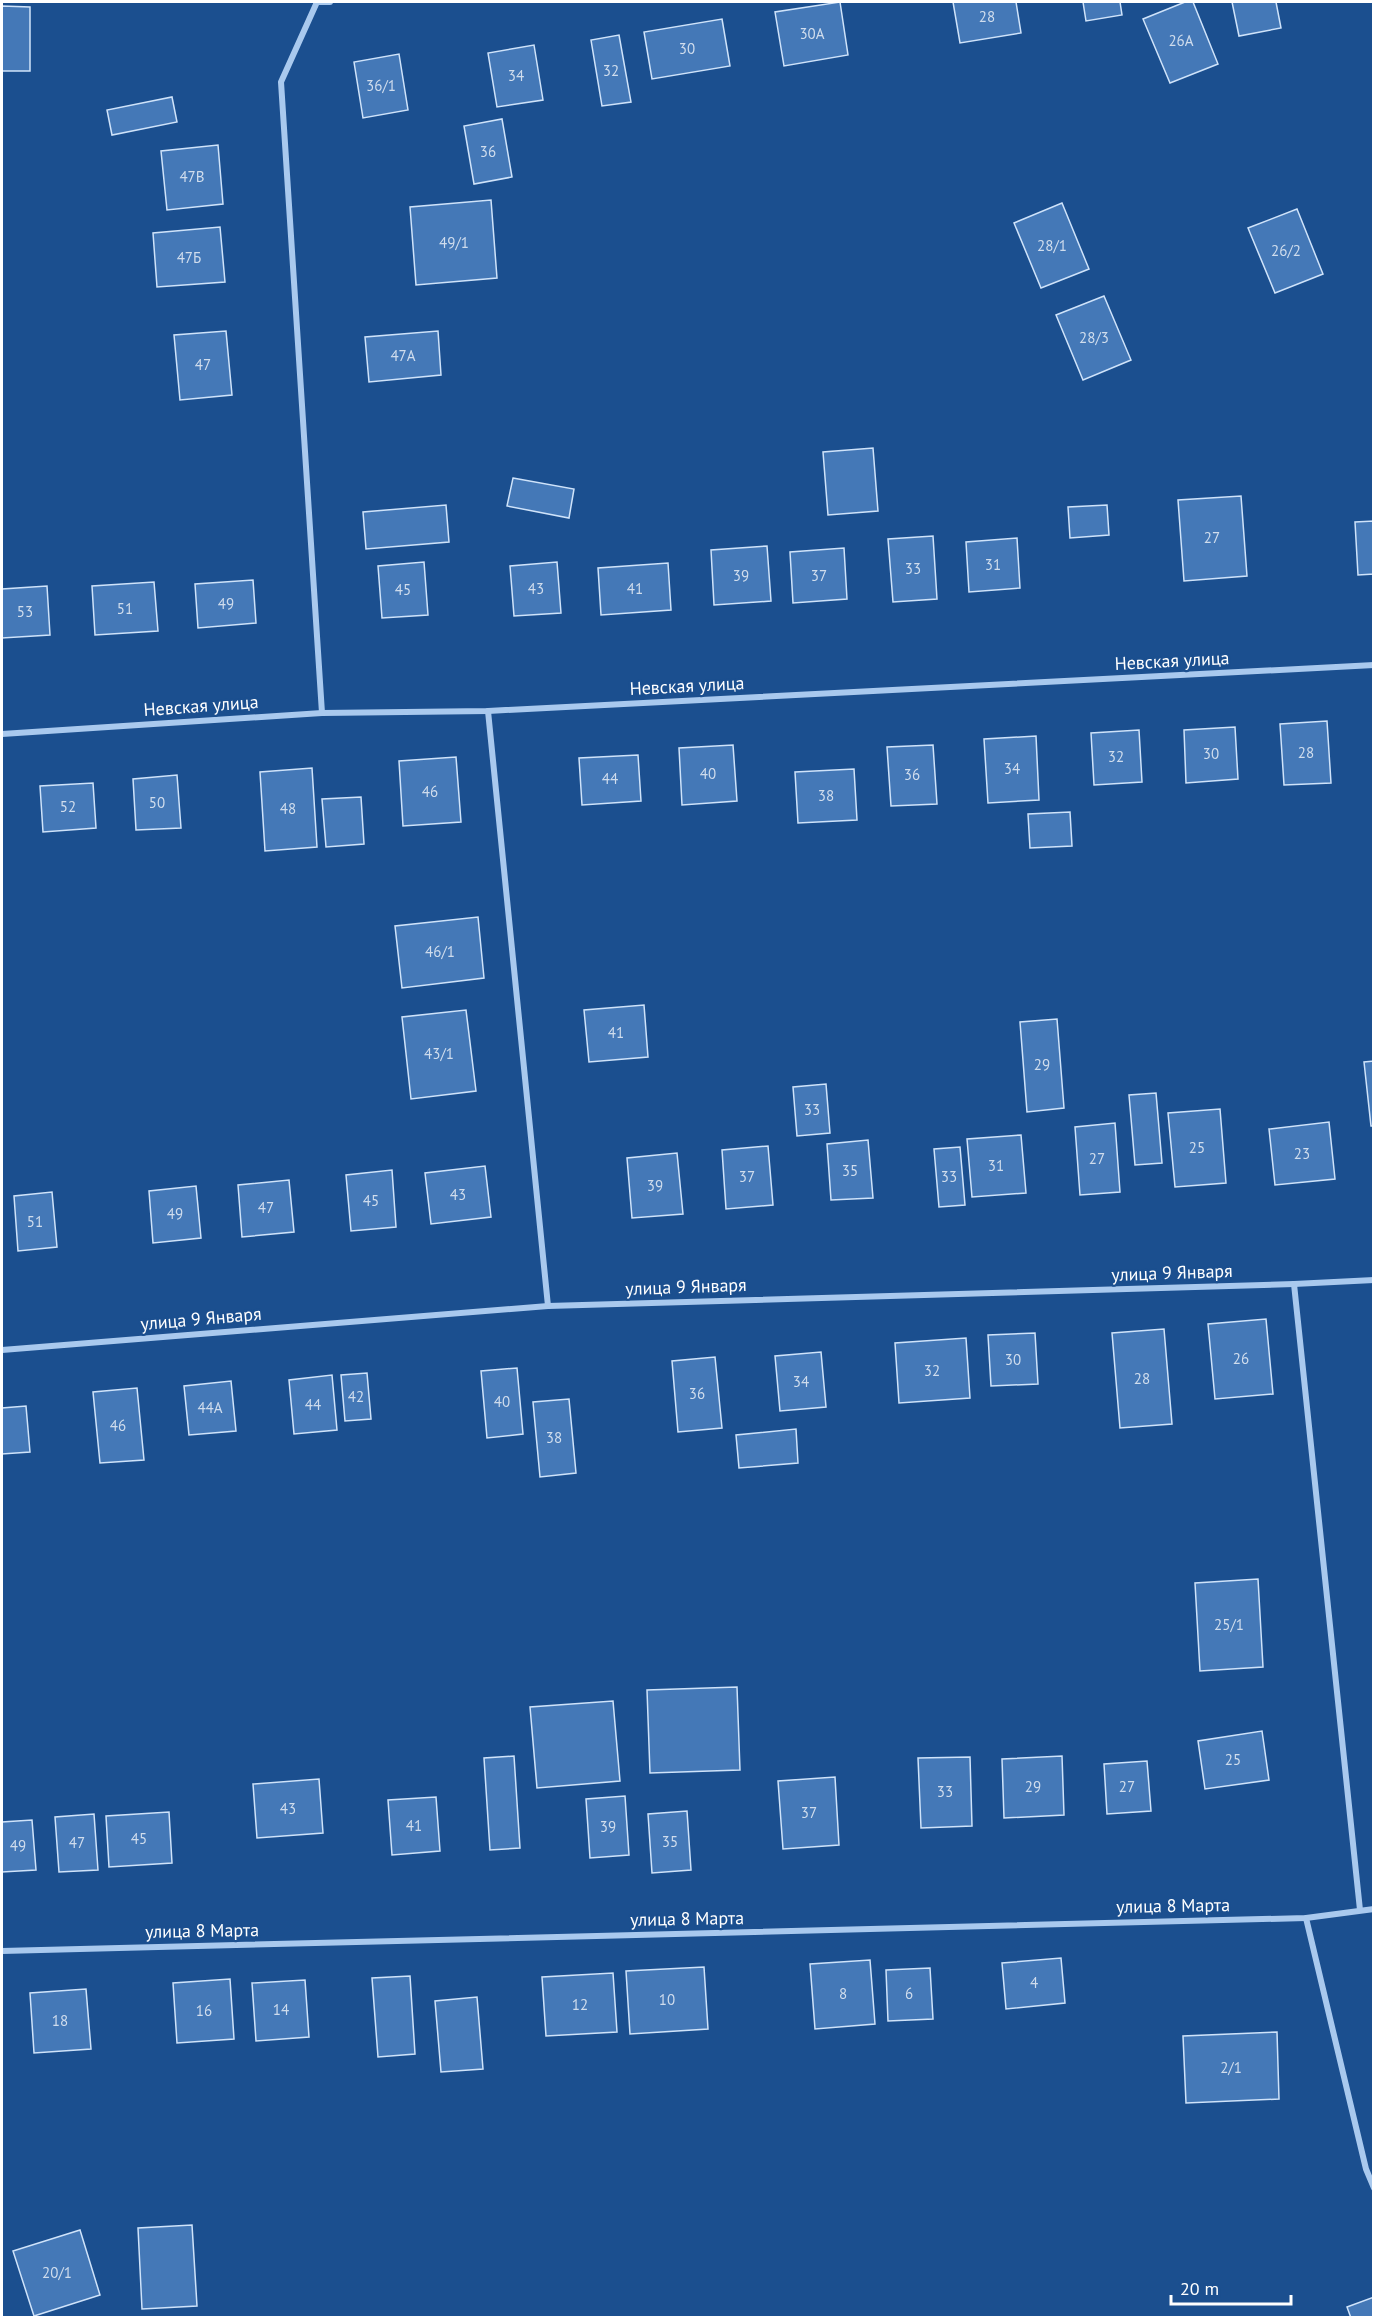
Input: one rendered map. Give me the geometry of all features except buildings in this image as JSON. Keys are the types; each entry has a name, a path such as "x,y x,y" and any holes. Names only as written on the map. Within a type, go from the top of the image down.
{"street":[{"path":"322,713 281,82 317,2 330,2"},
{"name":"Невская улица","path":"2,734 322,713 488,711 1374,665"},
{"path":"488,711 548,1306"},
{"name":"улица 9 Января","path":"2,1350 548,1306 1374,1280"},
{"path":"1294,1284 1360,1910"},
{"name":"улица 8 Марта","path":"2,1951 1306,1918 1374,1909"},
{"path":"1306,1918 1366,2169 1374,2188"}]}
